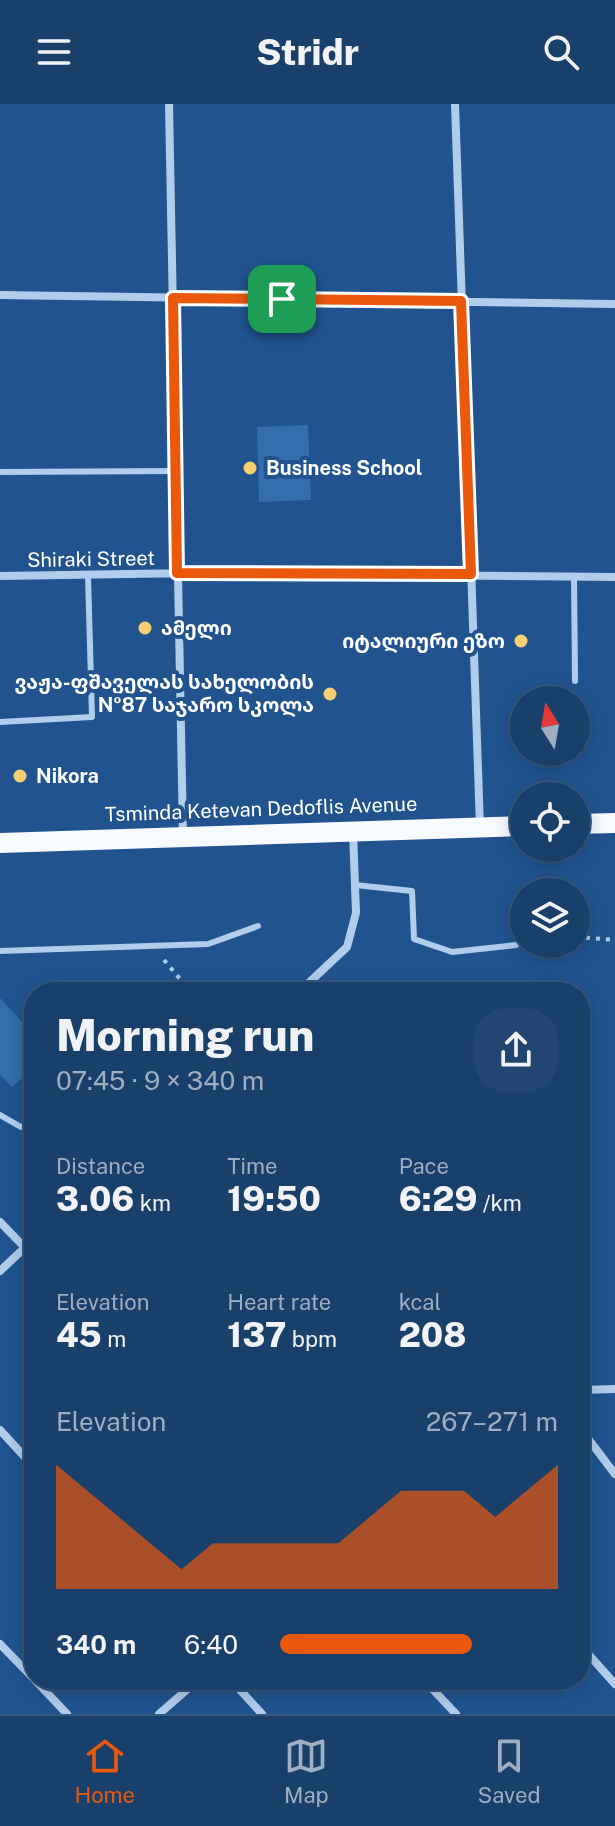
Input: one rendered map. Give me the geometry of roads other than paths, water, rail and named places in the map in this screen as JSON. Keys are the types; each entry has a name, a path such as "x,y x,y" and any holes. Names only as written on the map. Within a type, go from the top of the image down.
{"main road":[{"path":"590,824 615,823"},
{"name":"Tsminda Ketevan Dedoflis Avenue","path":"0,843 510,826"}],"street":[{"path":"169,104 183,835"},
{"path":"455,104 480,827"},
{"path":"0,295 615,304"},
{"name":"Shiraki Street","path":"0,576 177,573 615,577"},
{"path":"310,982 347,947 356,913 353,830"},
{"path":"0,1222 24,1246"},
{"path":"0,1271 24,1248"},
{"path":"590,1390 615,1389"},
{"path":"0,1430 24,1456"},
{"path":"590,1441 615,1474"},
{"path":"0,1644 24,1669"},
{"path":"590,1656 615,1684"},
{"path":"44,1690 67,1714"},
{"path":"159,1714 187,1690"},
{"path":"240,1690 262,1714"},
{"path":"433,1690 456,1714"}],"lane":[{"path":"0,472 175,471"},
{"path":"0,722 92,717 88,575"},
{"path":"574,576 575,681"},
{"path":"355,885 412,891 414,939 452,952 510,946"},
{"path":"0,951 208,944 258,926"},
{"path":"0,1115 24,1126"}],"place":[{"name":"Business School","path":"250,468"},
{"name":"ამელი","path":"145,628"},
{"name":"იტალიური ეზო","path":"521,641"},
{"name":"ვაჟა-ფშაველას სახელობის №87 საჯარო სკოლა","path":"330,694"},
{"name":"Nikora","path":"20,776"}]}
